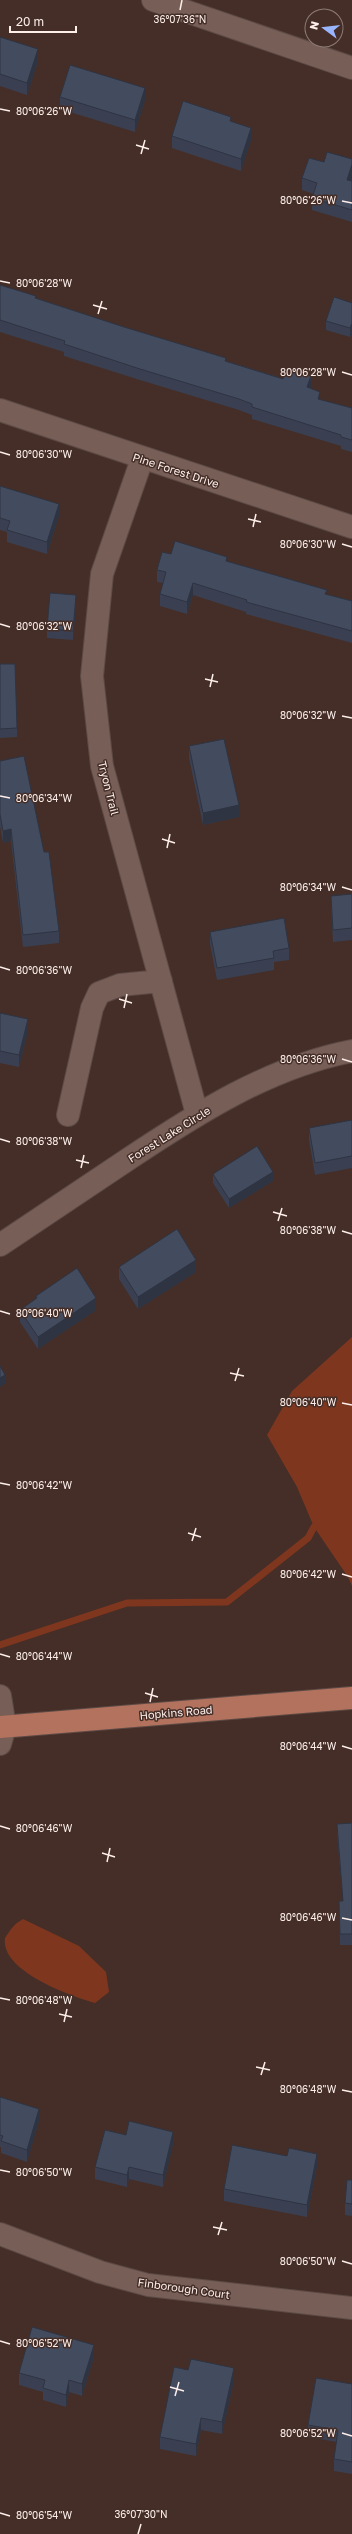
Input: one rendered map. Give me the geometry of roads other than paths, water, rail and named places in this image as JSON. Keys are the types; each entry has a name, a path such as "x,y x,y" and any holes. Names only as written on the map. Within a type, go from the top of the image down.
{"main road":[{"name":"Hopkins Road","path":"2,1733 352,1698"}],"street":[{"path":"153,0 352,68"},
{"name":"Pine Forest Drive","path":"0,410 142,459 352,527"},
{"name":"Tryon Trail","path":"142,459 102,574 92,676 102,766 197,1114"},
{"path":"68,1114 92,1008 98,993 120,985 161,981"},
{"name":"Forest Lake Circle","path":"0,1245 197,1114 266,1079 322,1057 352,1051"},
{"path":"0,1696 2,1733"},
{"name":"Finborough Court","path":"0,2234 100,2272 148,2285 352,2308"}],"waterway":[{"path":"0,1645 127,1603 227,1602 308,1538 314,1527"}]}
